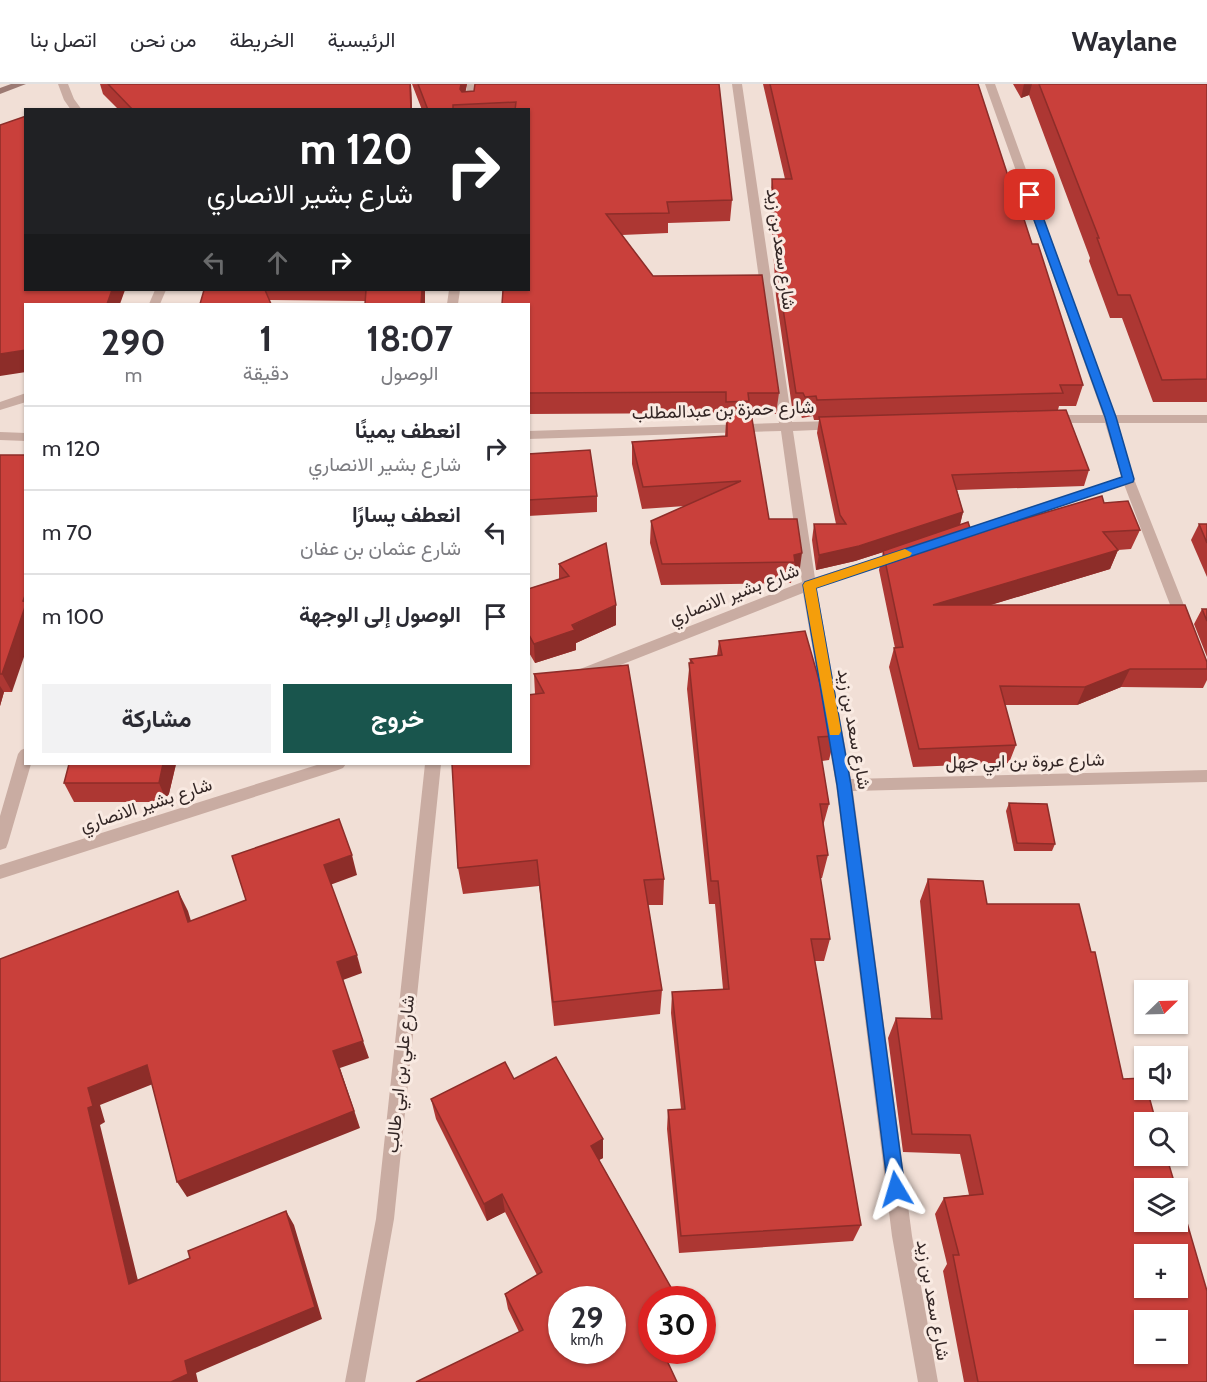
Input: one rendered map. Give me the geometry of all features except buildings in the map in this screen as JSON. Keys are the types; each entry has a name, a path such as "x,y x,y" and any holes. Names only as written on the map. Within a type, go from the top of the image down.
{"street":[{"path":"0,91 21,84"},
{"path":"63,84 69,100 75,108"},
{"path":"469,108 472,84"},
{"name":"شارع سعد بن زيد","path":"737,84 809,585 844,785 902,1236 928,1382"},
{"path":"990,84 1110,417 1128,479 1190,640"},
{"path":"0,406 24,399"},
{"path":"1039,420 1110,417 1207,419"},
{"name":"شارع حمزة بن عبدالمطلب","path":"530,435 847,425"},
{"path":"0,436 24,437"},
{"path":"941,541 1128,479"},
{"name":"شارع بشير الانصاري","path":"571,679 809,585 908,552"},
{"path":"0,843 24,761"},
{"name":"شارع بشير الانصاري","path":"0,872 335,765"},
{"name":"شارع علي بن ابي طالب","path":"355,1382 385,1219 433,765"},
{"name":"شارع عروة بن ابي جهل","path":"844,785 1207,776"}],"slow traffic":[{"path":"835,731 809,585 905,553"}],"route":[{"path":"896,1189 844,785 809,585 1128,479 1110,417 1030,195"}]}
